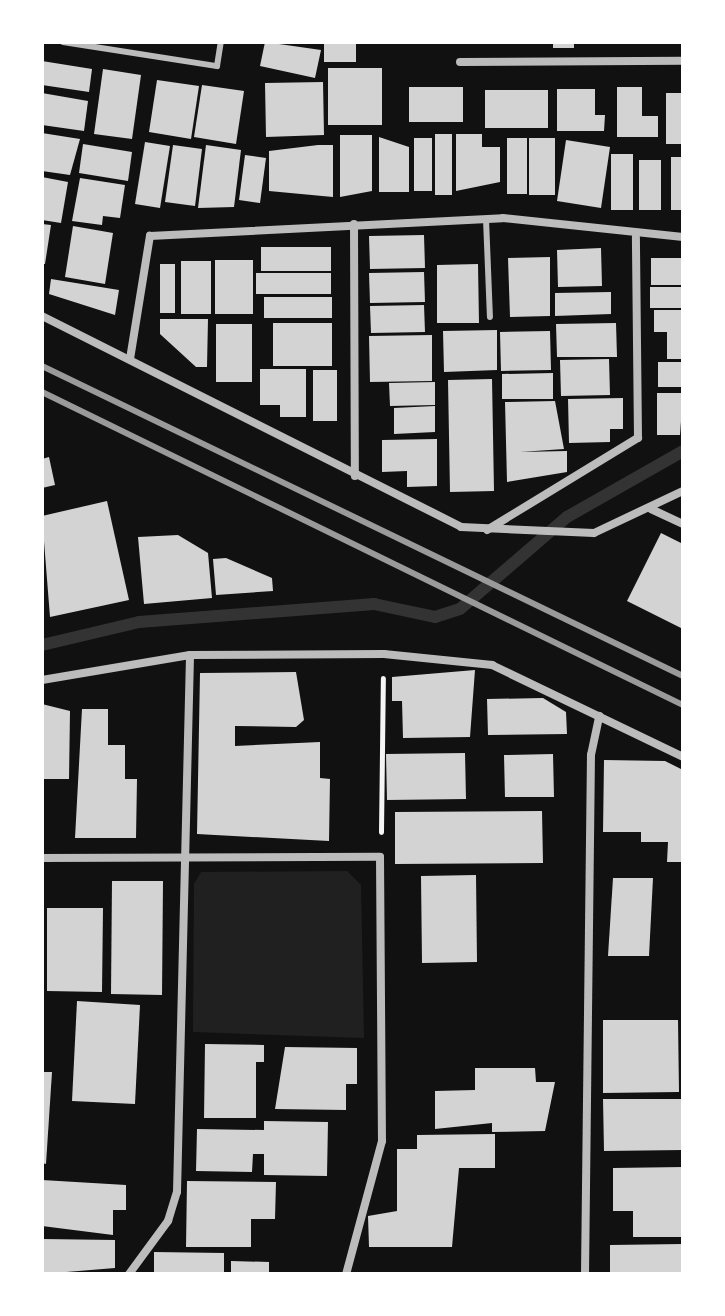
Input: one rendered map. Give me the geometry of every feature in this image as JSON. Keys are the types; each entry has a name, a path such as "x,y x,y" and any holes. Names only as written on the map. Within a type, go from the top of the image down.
{"street":[{"path":"460,62 683,61"},
{"path":"130,359 150,236 486,219 636,237 683,237"},
{"path":"354,224 355,476"},
{"path":"487,530 638,438 636,237"},
{"path":"42,316 435,517 487,530 594,533 651,509 683,491"},
{"path":"651,509 683,524"},
{"path":"42,680 190,655 384,654 492,665 683,757"},
{"path":"129,1274 168,1221 177,1192 190,655"},
{"path":"585,1274 591,755 599,716"},
{"path":"42,858 380,857 382,1141 346,1274"}],"lane":[{"path":"63,42 217,66 221,42"},
{"path":"486,219 490,317"}],"path":[{"path":"380,857 384,654"}],"shaded area":[{"path":"347,871 361,885 364,1038 193,1032 194,884 201,872"}],"building":[{"path":"265,42 321,50 315,78 260,66"},
{"path":"324,42 356,42 356,62 324,62"},
{"path":"553,42 574,42 574,48 553,48"},
{"path":"42,61 92,69 89,92 42,85"},
{"path":"328,68 382,68 382,125 328,125"},
{"path":"103,69 141,75 132,139 94,134"},
{"path":"157,80 199,86 191,139 149,132"},
{"path":"323,82 324,135 266,137 265,83"},
{"path":"202,85 244,91 236,144 194,137"},
{"path":"409,87 463,87 463,122 409,122"},
{"path":"617,87 642,87 642,116 658,116 658,137 617,137"},
{"path":"557,89 595,89 595,115 605,115 604,131 557,131"},
{"path":"485,90 548,90 548,128 485,128"},
{"path":"42,93 88,101 84,131 42,125"},
{"path":"666,93 683,93 683,144 666,144"},
{"path":"42,133 80,139 70,175 42,171"},
{"path":"435,134 452,134 452,195 435,195"},
{"path":"456,134 482,134 482,147 500,147 500,182 456,191"},
{"path":"340,135 372,135 372,191 340,197"},
{"path":"379,137 409,147 409,192 379,192"},
{"path":"414,138 432,138 432,191 414,191"},
{"path":"507,138 527,138 527,194 507,194"},
{"path":"529,138 555,138 555,195 529,195"},
{"path":"566,140 610,147 601,208 557,201"},
{"path":"145,142 170,146 160,208 135,204"},
{"path":"83,144 132,152 128,181 79,173"},
{"path":"173,145 202,149 195,206 165,202"},
{"path":"206,145 241,150 234,207 198,208"},
{"path":"333,145 333,197 269,191 269,151"},
{"path":"611,154 633,154 633,210 611,210"},
{"path":"245,155 266,158 260,203 239,200"},
{"path":"671,157 683,157 683,210 671,210"},
{"path":"639,160 661,160 661,210 639,210"},
{"path":"42,177 68,182 61,223 42,220"},
{"path":"80,178 125,185 120,218 103,216 102,225 72,221"},
{"path":"42,224 51,225 45,264 42,264"},
{"path":"73,226 113,233 105,284 65,277"},
{"path":"424,235 425,268 370,269 369,236"},
{"path":"261,247 331,247 331,271 261,271"},
{"path":"601,248 602,286 558,287 557,250"},
{"path":"550,257 550,316 510,317 508,258"},
{"path":"651,258 683,258 683,285 651,285"},
{"path":"215,260 253,260 253,314 215,314"},
{"path":"181,261 211,261 211,314 181,314"},
{"path":"160,264 175,264 175,313 160,313"},
{"path":"478,264 479,323 437,323 437,265"},
{"path":"424,272 425,302 370,303 369,273"},
{"path":"256,273 331,273 331,294 256,294"},
{"path":"51,279 119,290 115,315 49,294"},
{"path":"650,287 683,287 683,308 650,308"},
{"path":"611,292 611,314 555,316 555,293"},
{"path":"264,297 332,297 332,318 264,318"},
{"path":"424,305 425,332 371,333 370,306"},
{"path":"654,310 683,310 683,359 667,359 667,332 654,332"},
{"path":"160,319 208,319 207,367 196,367 160,334"},
{"path":"273,323 332,323 332,366 273,366"},
{"path":"616,323 617,357 557,357 556,324"},
{"path":"216,324 252,324 252,382 216,382"},
{"path":"497,330 497,370 444,372 443,331"},
{"path":"550,331 551,370 501,371 500,332"},
{"path":"432,335 432,381 370,382 369,336"},
{"path":"609,359 610,395 561,396 560,360"},
{"path":"658,362 683,362 683,387 658,387"},
{"path":"260,369 306,369 306,417 280,417 280,405 260,405"},
{"path":"313,370 337,370 337,421 313,421"},
{"path":"553,373 553,399 502,399 502,374"},
{"path":"492,379 494,491 450,492 448,380"},
{"path":"435,382 435,405 390,406 389,383"},
{"path":"657,393 683,393 680,435 657,435"},
{"path":"623,398 623,429 610,429 610,442 569,443 568,399"},
{"path":"555,401 564,449 520,452 567,451 567,472 507,482 505,402"},
{"path":"435,406 435,432 394,434 394,408"},
{"path":"437,439 437,486 407,487 407,471 382,472 382,440"},
{"path":"49,457 55,485 42,488 42,459"},
{"path":"107,501 129,600 50,617 42,516"},
{"path":"661,533 683,544 683,629 627,601"},
{"path":"178,535 208,553 212,598 144,604 138,537"},
{"path":"226,558 272,578 273,591 216,595 213,559"},
{"path":"475,670 470,737 403,738 402,701 392,701 392,677"},
{"path":"296,672 304,720 296,727 235,726 235,746 320,742 320,778 330,779 329,841 197,834 200,673"},
{"path":"543,698 566,712 567,734 488,735 487,699"},
{"path":"42,704 70,711 69,779 42,779"},
{"path":"82,709 108,709 108,745 125,745 125,779 137,779 136,838 75,838"},
{"path":"465,753 466,799 387,800 386,754"},
{"path":"553,754 554,797 505,797 504,755"},
{"path":"604,760 665,761 683,770 683,862 667,862 668,842 641,842 641,832 603,832"},
{"path":"542,811 543,863 395,864 395,812"},
{"path":"476,875 477,962 422,963 421,876"},
{"path":"613,878 653,878 649,956 608,956"},
{"path":"112,881 163,881 162,995 111,994"},
{"path":"47,908 103,908 102,992 47,991"},
{"path":"77,1001 140,1005 135,1104 72,1101"},
{"path":"603,1020 678,1020 679,1092 603,1093"},
{"path":"205,1044 264,1045 264,1062 256,1062 256,1118 204,1118"},
{"path":"285,1047 357,1048 357,1084 346,1084 346,1110 275,1109"},
{"path":"475,1068 535,1068 536,1082 555,1082 545,1131 492,1132 492,1123 435,1129 435,1091 475,1090"},
{"path":"42,1072 52,1072 46,1164 42,1163"},
{"path":"603,1099 683,1099 683,1150 604,1151"},
{"path":"264,1121 328,1122 327,1176 264,1175 264,1154 253,1154 252,1172 196,1171 197,1129 264,1130"},
{"path":"495,1134 495,1168 459,1168 452,1247 369,1247 368,1216 397,1211 397,1149 417,1149 417,1135"},
{"path":"683,1167 683,1237 633,1237 633,1211 613,1211 613,1168"},
{"path":"42,1180 126,1185 126,1210 113,1210 113,1235 42,1226"},
{"path":"187,1181 276,1182 275,1219 251,1219 251,1247 186,1247"},
{"path":"42,1239 115,1240 115,1268 42,1274"},
{"path":"683,1244 683,1274 610,1274 610,1245"},
{"path":"154,1252 224,1253 224,1274 154,1274"},
{"path":"231,1261 269,1262 269,1274 231,1274"}],"waterway":[{"path":"42,645 139,622 374,604 435,617 460,609 567,517 683,451"}],"railway":[{"path":"42,366 683,676"},
{"path":"42,392 683,705"}]}
